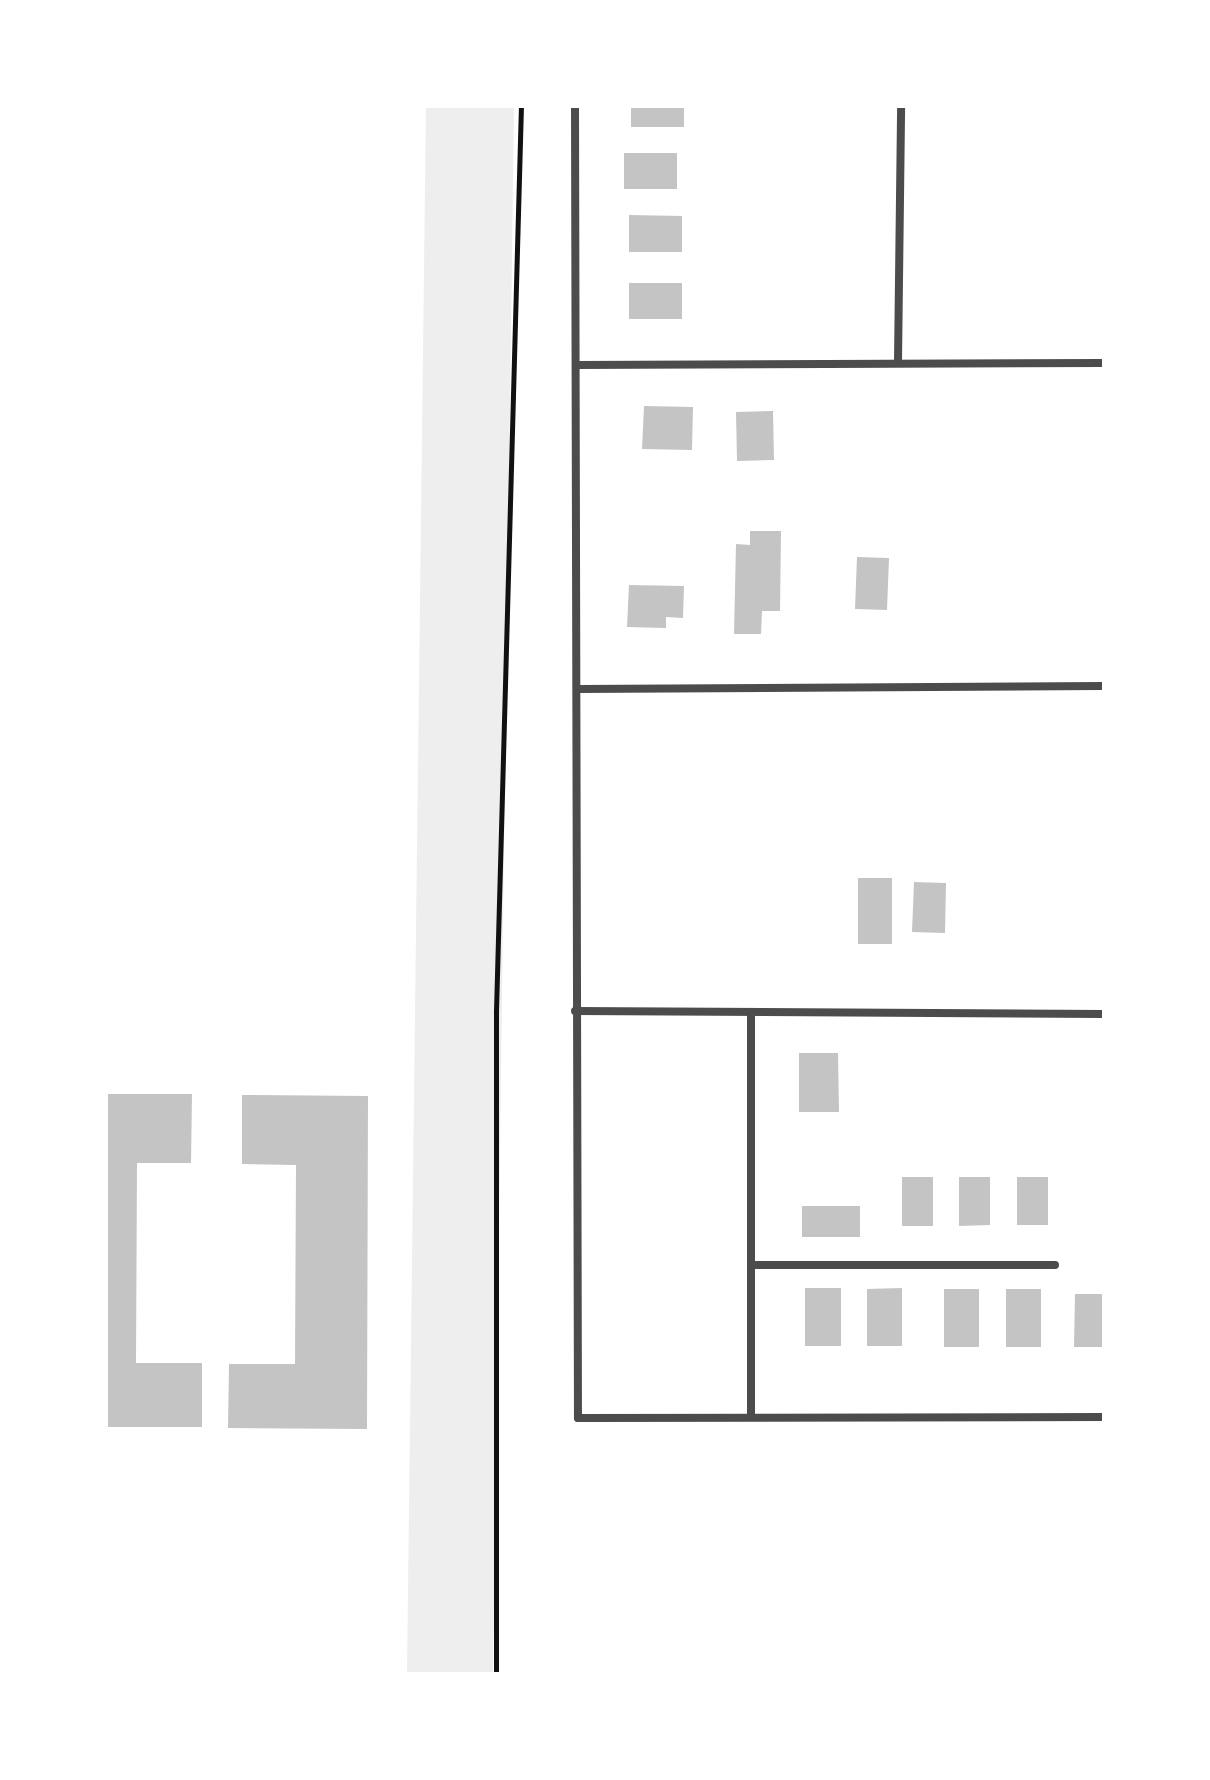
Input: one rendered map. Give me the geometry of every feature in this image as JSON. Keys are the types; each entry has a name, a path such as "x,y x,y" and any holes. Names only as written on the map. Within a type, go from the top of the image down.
{"street":[{"path":"575,106 578,1418 1104,1417"},
{"path":"898,362 901,106"},
{"path":"576,365 1104,363"},
{"path":"577,689 1104,686"},
{"path":"575,1011 1104,1014"},
{"path":"751,1014 751,1416"},
{"path":"751,1265 1055,1265"}],"path":[{"path":"496,1674 496,1011 521,106"}],"shaded area":[{"path":"426,106 514,106 493,1674 407,1674"}],"building":[{"path":"631,106 684,106 684,127 631,127"},
{"path":"624,153 677,153 677,189 624,189"},
{"path":"629,215 682,216 682,252 629,252"},
{"path":"629,283 682,283 682,319 629,319"},
{"path":"644,406 693,407 692,450 642,449"},
{"path":"773,411 774,460 737,461 736,412"},
{"path":"750,531 781,531 780,611 762,611 761,634 734,634 736,544 750,545"},
{"path":"857,557 889,558 887,610 855,609"},
{"path":"629,585 684,586 683,618 666,617 666,628 627,627"},
{"path":"858,878 892,878 892,944 858,944"},
{"path":"914,882 946,883 945,933 912,932"},
{"path":"799,1053 838,1053 839,1112 799,1112"},
{"path":"106,1094 192,1094 191,1163 137,1163 136,1363 202,1363 202,1427 106,1427"},
{"path":"242,1095 368,1096 367,1429 228,1428 229,1364 295,1364 296,1165 242,1164"},
{"path":"902,1177 933,1177 933,1226 902,1226"},
{"path":"959,1177 990,1177 990,1225 959,1226"},
{"path":"1017,1177 1048,1177 1048,1225 1017,1225"},
{"path":"802,1206 860,1206 860,1237 802,1237"},
{"path":"805,1288 841,1288 841,1346 805,1346"},
{"path":"902,1288 902,1346 867,1346 867,1289"},
{"path":"944,1289 979,1289 979,1347 944,1347"},
{"path":"1006,1289 1041,1289 1041,1347 1006,1347"},
{"path":"1075,1294 1104,1294 1104,1347 1074,1347"}]}
